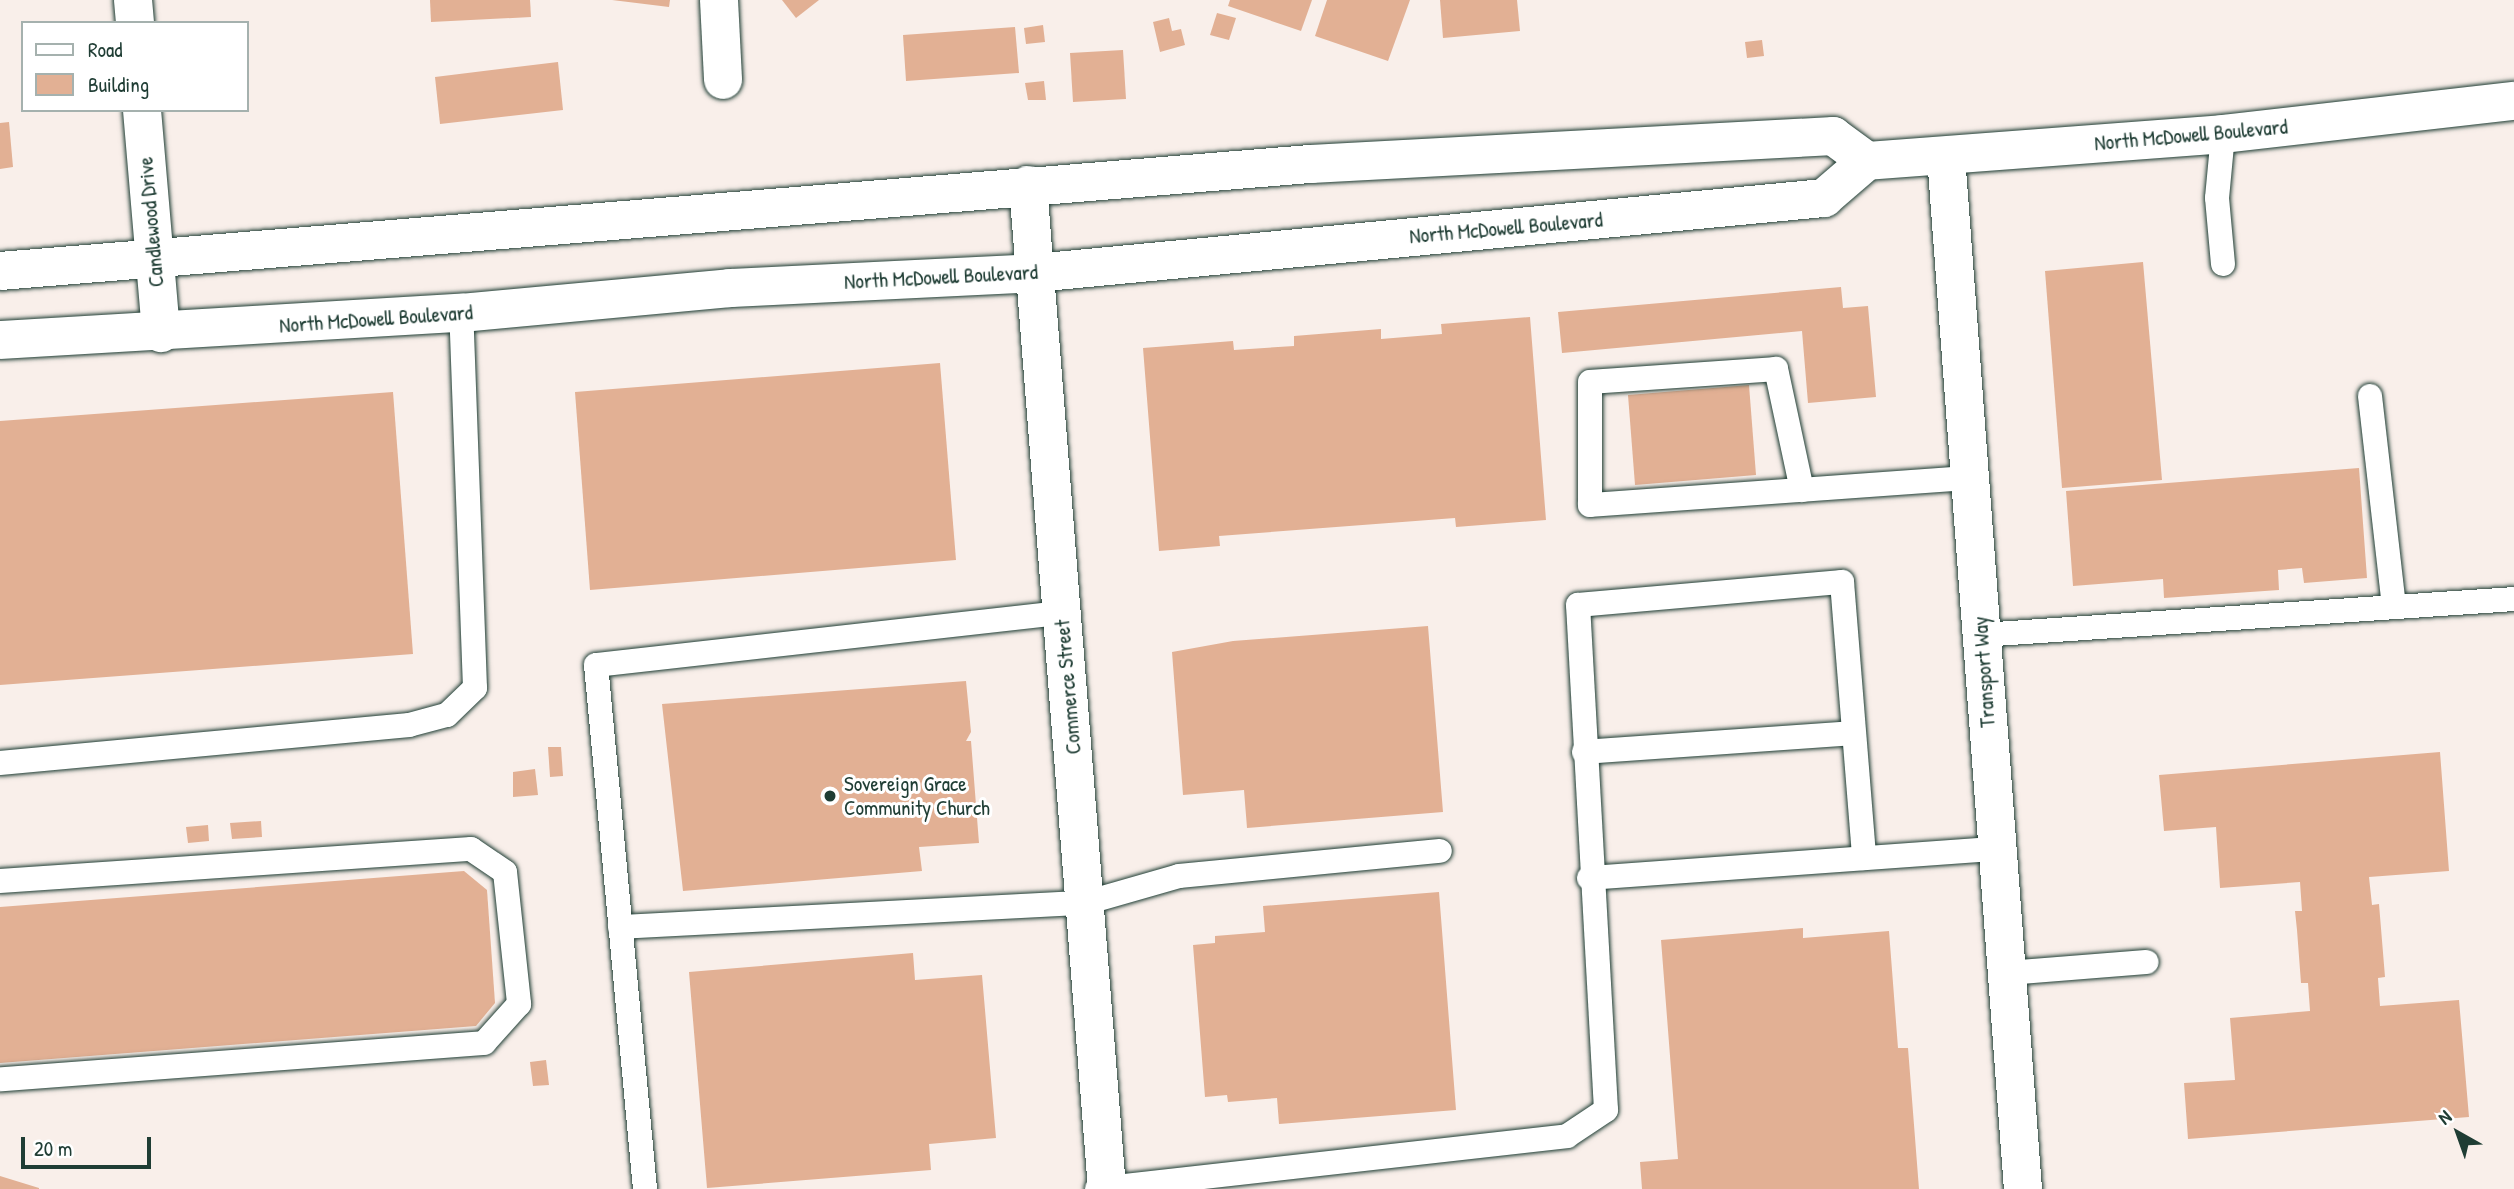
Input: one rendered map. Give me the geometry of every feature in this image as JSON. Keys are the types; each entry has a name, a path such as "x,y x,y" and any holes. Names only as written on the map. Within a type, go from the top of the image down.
{"main road":[{"path":"133,0 135,21"},
{"path":"719,0 723,80"},
{"name":"North McDowell Boulevard","path":"0,340 161,333 461,313 730,288 1035,272 1824,198 1867,161 2223,134 2514,100"},
{"name":"Candlewood Drive","path":"142,112 161,333"},
{"path":"0,271 155,261 1028,185 1833,136 1867,161"},
{"name":"Transport Way","path":"1946,156 2023,1189"},
{"name":"Commerce Street","path":"1028,185 1085,903 1104,1189"}],"lane":[{"path":"2223,134 2217,198 2223,264"},
{"path":"0,763 409,725 447,715 466,697 475,688 461,313"},
{"path":"1802,490 1776,369 1590,382 1590,505 1802,490 1969,478"},
{"path":"2370,396 2394,607"},
{"path":"1104,1189 1567,1136 1606,1110 1589,878 1578,605 1842,582 1864,858"},
{"path":"1981,635 2514,599"},
{"path":"645,1189 596,665 1062,613"},
{"path":"1584,752 1853,733"},
{"path":"0,881 471,849 505,872 519,1004 484,1043 0,1079"},
{"path":"1589,878 1998,849"},
{"path":"620,927 1085,903 1179,876 1440,851"},
{"path":"2007,973 2147,962"}],"building":[{"path":"430,0 530,0 531,17 431,22"},
{"path":"612,0 670,0 669,7"},
{"path":"782,0 819,0 796,18"},
{"path":"1230,0 1312,0 1301,31 1228,6"},
{"path":"1327,0 1410,0 1388,61 1315,36"},
{"path":"1440,0 1517,0 1520,31 1443,38"},
{"path":"1217,13 1236,18 1229,40 1210,35"},
{"path":"1169,18 1172,31 1181,29 1185,45 1160,52 1153,22"},
{"path":"1043,25 1045,42 1026,44 1024,28"},
{"path":"1015,27 1019,73 906,81 903,35"},
{"path":"1762,40 1764,56 1747,58 1745,42"},
{"path":"1123,50 1126,99 1073,102 1070,53"},
{"path":"558,62 563,110 440,124 435,77"},
{"path":"1044,81 1046,100 1028,100 1025,83"},
{"path":"9,122 13,167 0,169 0,123"},
{"path":"2143,262 2162,480 2062,488 2045,271"},
{"path":"1841,287 1843,308 1868,306 1876,397 1808,403 1802,331 1562,353 1558,312"},
{"path":"1530,317 1546,520 1456,527 1455,518 1219,536 1220,546 1159,551 1143,348 1233,341 1234,350 1294,346 1294,336 1381,329 1381,339 1442,334 1441,324"},
{"path":"940,363 956,560 590,590 575,392"},
{"path":"1749,385 1756,475 1635,485 1628,395"},
{"path":"393,392 413,654 0,685 0,421"},
{"path":"2359,468 2367,578 2304,583 2302,568 2278,570 2279,590 2164,598 2163,579 2073,586 2066,491"},
{"path":"1428,626 1443,812 1247,828 1244,790 1183,795 1172,652 1233,641"},
{"path":"966,681 971,732 966,741 971,741 979,843 919,847 922,871 683,891 662,704"},
{"path":"548,747 561,747 563,776 550,777"},
{"path":"2440,752 2449,871 2369,877 2372,905 2379,904 2385,977 2378,978 2380,1006 2459,1000 2469,1117 2188,1139 2184,1083 2235,1080 2230,1018 2310,1011 2308,983 2301,983 2295,911 2302,911 2300,882 2220,888 2216,827 2164,831 2159,775"},
{"path":"535,769 538,795 513,797 513,772"},
{"path":"261,821 262,837 232,839 230,823"},
{"path":"208,825 209,841 188,843 186,827"},
{"path":"464,871 487,890 495,1003 476,1026 0,1063 0,907"},
{"path":"1439,892 1456,1110 1279,1124 1277,1098 1228,1102 1227,1095 1205,1097 1193,945 1215,943 1215,936 1265,932 1263,906"},
{"path":"1803,928 1803,938 1889,931 1898,1048 1908,1048 1919,1189 1642,1189 1640,1162 1678,1159 1661,940"},
{"path":"913,953 915,980 982,975 996,1138 929,1144 931,1170 707,1188 689,972"},
{"path":"546,1060 549,1085 533,1086 530,1062"},
{"path":"0,1176 39,1188 39,1189 0,1189"}],"place":[{"name":"Sovereign Grace Community Church","path":"830,796"}]}
